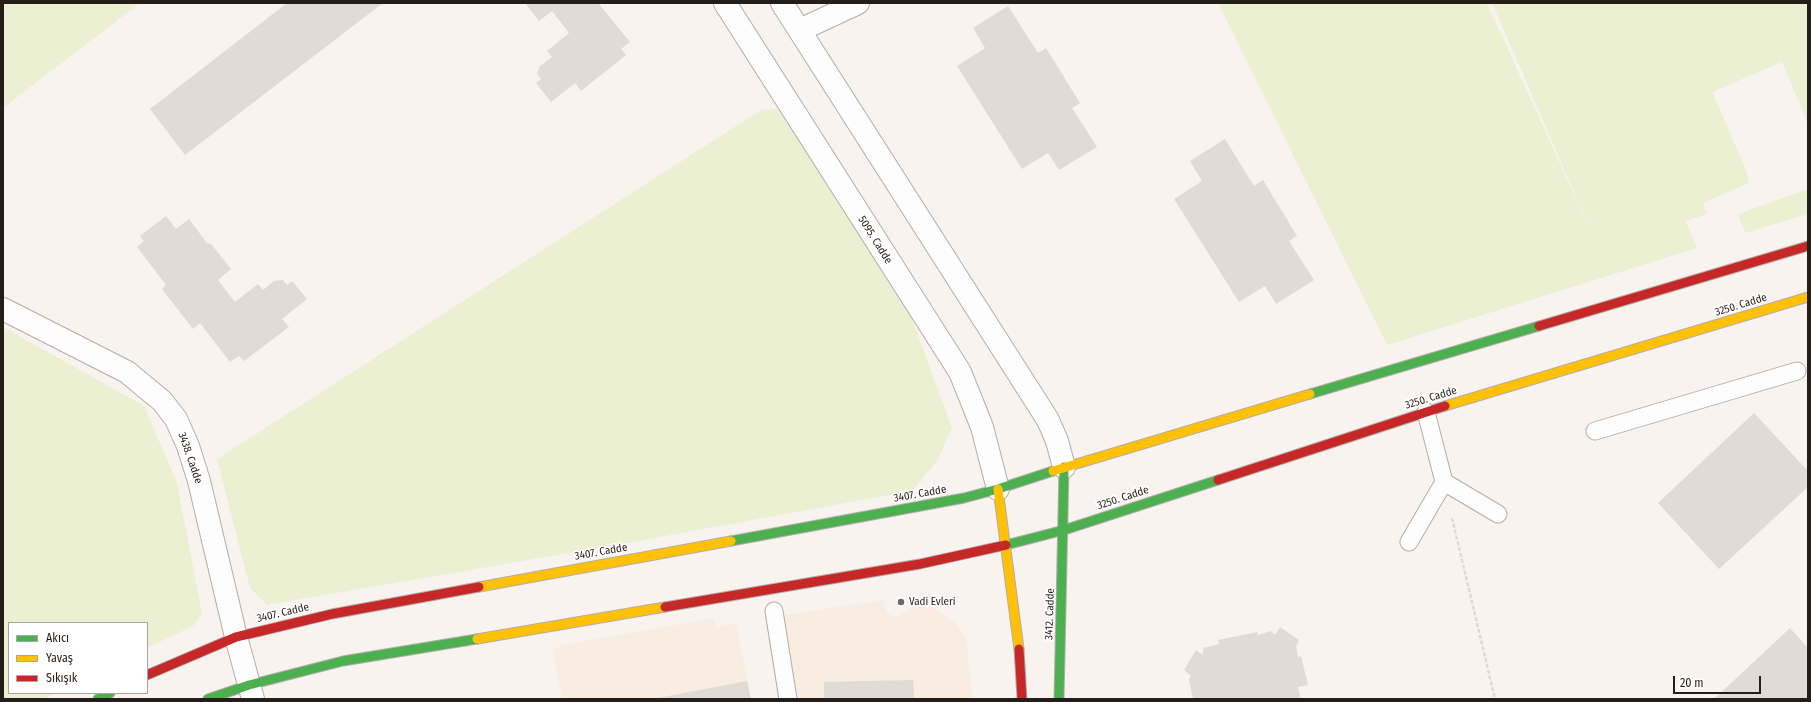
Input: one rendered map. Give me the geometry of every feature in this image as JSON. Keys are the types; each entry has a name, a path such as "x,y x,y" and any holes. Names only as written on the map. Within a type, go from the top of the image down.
{"street":[{"name":"5095. Cadde","path":"725,3 960,372 982,427 998,489"},
{"path":"782,3 1048,420 1057,441 1064,467 1808,246"},
{"path":"800,30 858,3"},
{"name":"3250. Cadde","path":"1064,530 1426,412 1580,367 1808,296"},
{"name":"3438. Cadde","path":"3,309 127,372 162,401 176,419 188,446 199,481 236,637 251,692"},
{"name":"3407. Cadde","path":"148,675 236,637 332,614 964,498 998,489 1064,467"},
{"name":"3412. Cadde","path":"1059,699 1064,530 1064,467"},
{"path":"998,489 1007,545 1017,631 1022,681 1022,699"},
{"path":"208,699 251,692 343,661 920,564 1007,545 1064,530"},
{"path":"98,699 108,694"}],"lane":[{"path":"1595,431 1797,371"},
{"path":"1409,542 1444,482 1426,412"},
{"path":"1444,482 1498,514"},
{"path":"774,610 788,699"}],"path":[{"path":"1444,482 1495,699"}],"shaded area":[{"path":"883,600 887,612 894,618 923,601 955,622 966,638 973,699 778,699 765,618"},
{"path":"714,618 716,627 736,623 751,699 562,699 553,651 562,645"}],"green space":[{"path":"3,3 140,3 3,108"},
{"path":"1218,3 1487,3 1593,236 1492,3 1808,3 1808,124 1782,62 1712,92 1745,168 1749,183 1703,203 1707,214 1686,221 1697,248 1387,345"},
{"path":"784,108 896,275 952,428 937,461 912,491 627,543 267,605 250,588 217,459 761,110"},
{"path":"1808,189 1808,214 1745,233 1738,214"},
{"path":"3,327 144,406 177,483 202,613 193,626 148,648 148,622 8,622 8,694 54,694 43,699 3,699"}],"building":[{"path":"287,3 383,3 185,155 150,109"},
{"path":"525,3 600,3 599,4 630,42 621,49 626,55 581,91 575,83 551,102 536,83 541,79 537,74 540,66 552,57 547,51 569,33 552,11 539,21"},
{"path":"1008,6 1038,53 1046,48 1080,103 1072,108 1097,147 1059,170 1048,153 1022,169 957,66 985,48 973,28"},
{"path":"1225,139 1254,186 1263,180 1297,236 1289,241 1314,280 1276,304 1265,286 1239,302 1174,199 1202,181 1190,161"},
{"path":"166,216 176,229 189,219 207,243 211,244 231,269 218,280 235,302 258,284 263,290 274,281 283,280 287,285 292,281 307,299 282,319 289,327 244,361 239,356 230,362 200,323 193,329 162,289 166,285 137,247 144,241 140,236"},
{"path":"1754,413 1808,471 1808,487 1719,569 1658,503"},
{"path":"1280,627 1299,640 1296,646 1298,657 1301,656 1308,685 1298,687 1301,699 1193,699 1189,679 1191,676 1184,670 1196,650 1203,655 1203,648 1219,644 1218,640 1257,632 1258,635 1271,631 1275,635"},
{"path":"1790,628 1808,648 1808,699 1714,699"},
{"path":"913,680 914,699 824,699 824,682"},
{"path":"747,681 751,699 658,699 658,698"}],"traffic: fast":[{"path":"1310,394 1539,326"},
{"path":"1059,699 1064,467"},
{"path":"731,541 964,498 998,489 1053,471"},
{"path":"1006,545 1064,530 1218,480"},
{"path":"208,699 249,685 343,661 477,639"},
{"path":"98,699 108,694"}],"traffic: slow":[{"path":"1445,406 1808,297"},
{"path":"1053,471 1310,394"},
{"path":"998,489 1019,649"},
{"path":"479,587 731,541"},
{"path":"477,639 665,607"}],"traffic: jam":[{"path":"1539,326 1808,246"},
{"path":"1218,480 1445,406"},
{"path":"665,607 920,564 1006,545"},
{"path":"148,675 236,637 332,614 479,587"},
{"path":"1019,649 1022,699"}],"place":[{"name":"Vadi Evleri","path":"901,602"}]}
